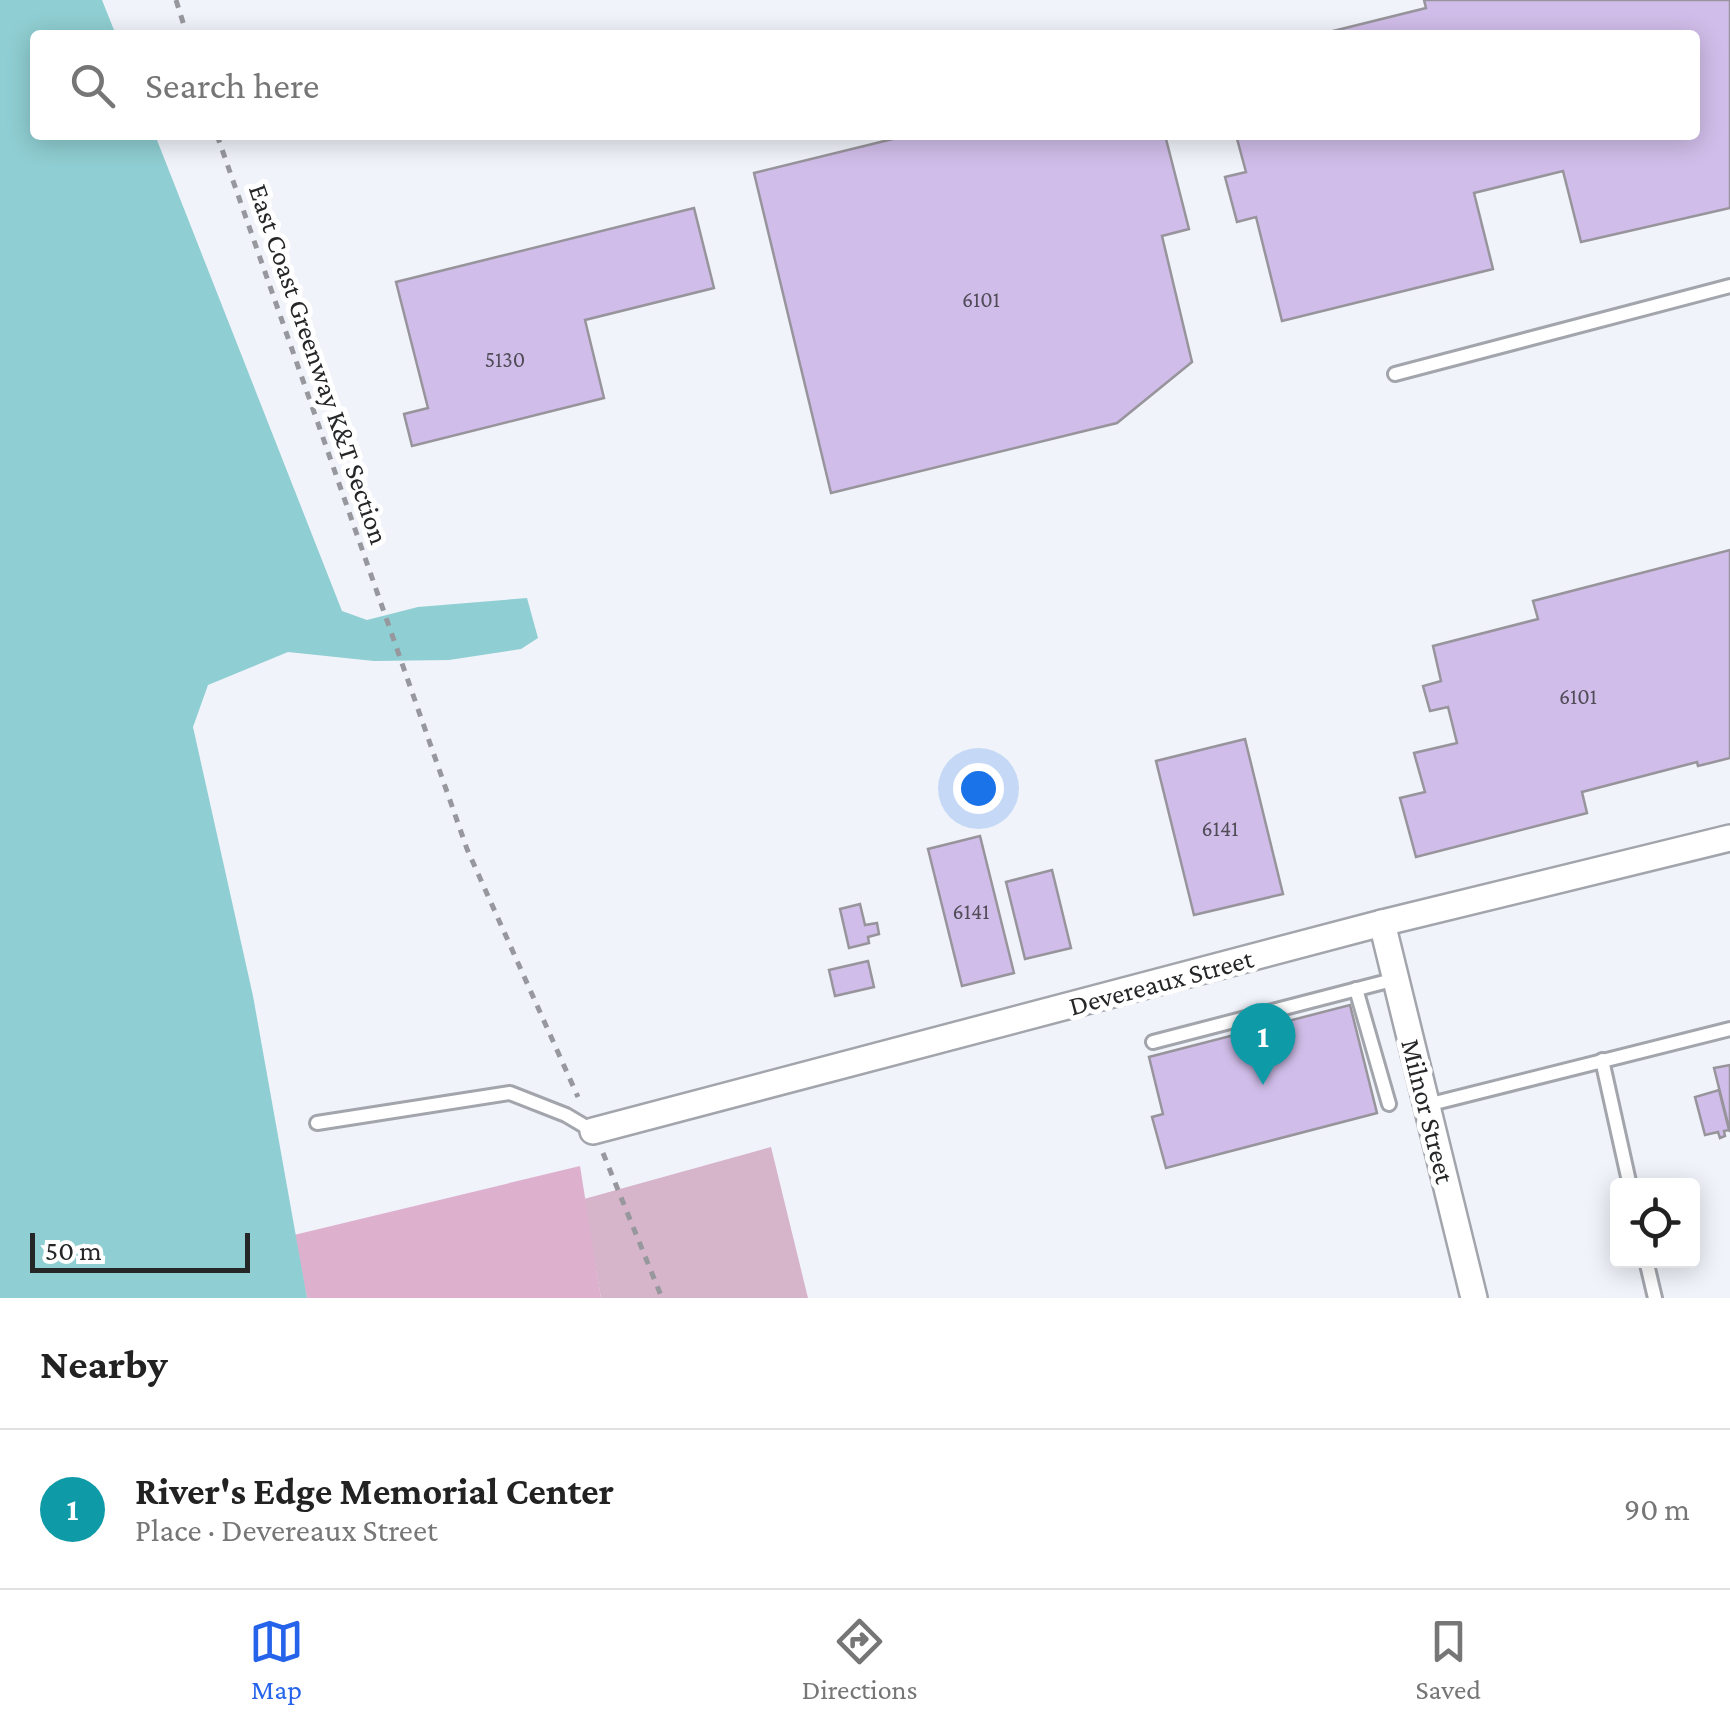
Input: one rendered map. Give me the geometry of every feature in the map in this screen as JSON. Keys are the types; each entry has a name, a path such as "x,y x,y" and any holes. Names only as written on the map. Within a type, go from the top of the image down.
{"street":[{"name":"Devereaux Street","path":"594,1131 1382,924 1730,838"},
{"name":"Milnor Street","path":"1382,924 1474,1298"}],"lane":[{"path":"1396,374 1730,286"},
{"path":"1153,1042 1396,979"},
{"path":"1356,989 1389,1104"},
{"path":"1427,1105 1730,1029"},
{"path":"1602,1060 1628,1178"},
{"path":"317,1123 510,1093 566,1115 594,1131"},
{"path":"1648,1268 1655,1298"}],"path":[{"path":"176,0 185,30"},
{"name":"East Coast Greenway K&T Section","path":"220,140 466,849 576,1093"},
{"path":"604,1156 662,1298"}],"shaded area":[{"path":"771,1147 808,1298 601,1298 584,1199"},
{"path":"580,1166 601,1298 307,1298 294,1235"}],"water":[{"path":"0,0 102,0 114,30 30,30 30,140 157,140 342,611 367,620 418,607 527,598 538,638 521,649 449,660 374,661 288,652 208,685 193,727 253,996 307,1298 0,1298"}],"building":[{"path":"1424,0 1730,0 1730,208 1581,242 1563,171 1474,193 1493,269 1282,321 1256,217 1237,222 1225,177 1246,172 1237,140 1700,140 1700,30 1337,30 1426,8"},
{"path":"889,140 1166,140 1189,229 1162,236 1192,362 1117,423 831,493 754,173"},
{"path":"694,208 714,288 585,320 604,398 412,446 404,414 428,408 396,282"},
{"path":"1730,550 1730,758 1698,766 1697,762 1582,792 1587,813 1416,857 1400,798 1425,792 1414,753 1457,743 1448,707 1430,711 1423,686 1441,681 1433,646 1538,619 1533,601"},
{"path":"1245,739 1283,894 1194,915 1156,761"},
{"path":"980,836 1014,973 962,986 928,849"},
{"path":"1052,870 1071,948 1025,959 1006,882"},
{"path":"860,904 865,925 877,923 879,934 868,937 869,943 849,948 840,909"},
{"path":"868,961 874,987 835,996 829,970"},
{"path":"1350,1005 1377,1113 1166,1168 1152,1117 1163,1114 1149,1057"},
{"path":"1730,1065 1730,1132 1714,1068"},
{"path":"1719,1090 1729,1130 1720,1138 1718,1132 1705,1135 1695,1097"}],"place":[{"name":"River's Edge Memorial Center","path":"1263,1085"}]}
